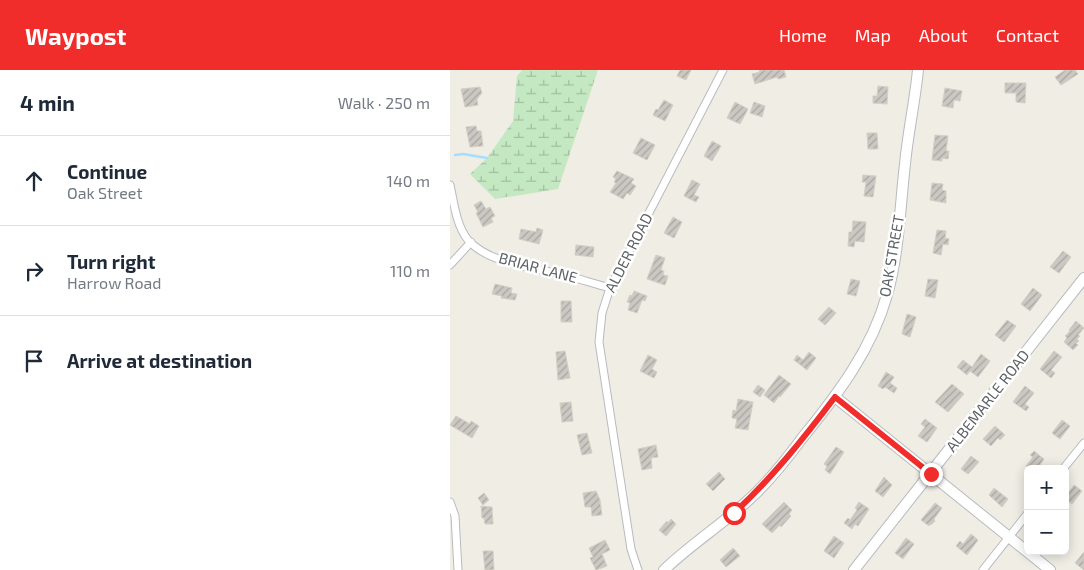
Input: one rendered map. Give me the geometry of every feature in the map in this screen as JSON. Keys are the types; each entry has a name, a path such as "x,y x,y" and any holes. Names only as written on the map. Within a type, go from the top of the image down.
{"street":[{"name":"ALDER ROAD","path":"638,570 630,540 599,342 602,314 610,288 723,70"},
{"name":"OAK STREET","path":"664,570 758,491 835,397 861,357 875,328 887,295 894,262 918,70"},
{"name":"BRIAR LANE","path":"450,185 455,211 462,230 471,242 489,255 501,260 610,288"},
{"path":"450,265 471,242"},
{"name":"ALBEMARLE ROAD","path":"854,570 1084,278"},
{"path":"835,397 1050,570"},
{"path":"1066,465 1084,442"},
{"path":"450,502 455,516 458,570"},
{"path":"982,570 1024,518"}],"green space":[{"path":"522,70 598,70 558,189 495,199 470,174 487,158 513,121 517,76"}],"building":[{"path":"680,70 691,70 686,80 677,76"},
{"path":"759,70 784,70 786,77 778,79 777,77 755,84 752,74 760,72"},
{"path":"1065,70 1075,70 1078,74 1061,85 1055,77"},
{"path":"1005,83 1026,83 1025,103 1016,102 1016,93 1005,93"},
{"path":"878,86 888,87 887,104 873,103 873,96 877,96"},
{"path":"480,87 482,93 477,99 478,105 465,107 461,89"},
{"path":"945,88 962,91 960,101 954,100 953,108 942,106"},
{"path":"664,100 673,105 665,121 653,115"},
{"path":"735,102 748,109 740,124 727,118"},
{"path":"754,102 765,106 762,117 750,113"},
{"path":"476,126 477,131 481,131 483,146 470,147 466,127"},
{"path":"867,133 877,133 878,149 868,149"},
{"path":"935,135 948,136 946,151 949,151 948,159 942,158 942,161 932,160"},
{"path":"641,138 655,145 647,160 633,153"},
{"path":"712,141 721,146 712,161 704,156"},
{"path":"617,171 634,179 631,183 636,186 630,195 627,193 623,199 610,192 616,183 614,182 616,179 613,177"},
{"path":"863,175 876,176 873,197 864,196 866,182 862,182"},
{"path":"692,180 700,184 694,195 699,197 696,202 684,196"},
{"path":"932,183 943,184 942,190 946,191 946,203 930,200"},
{"path":"481,201 486,209 490,207 495,216 491,218 493,222 483,227 474,205"},
{"path":"673,217 682,222 674,238 664,233"},
{"path":"853,221 866,222 864,242 855,241 854,247 848,246 849,232 852,232"},
{"path":"537,228 543,230 539,244 519,239 521,229 536,232"},
{"path":"937,230 946,231 945,238 949,239 948,245 943,244 941,255 933,253"},
{"path":"576,245 594,247 593,257 575,255"},
{"path":"1063,251 1071,257 1059,273 1050,267"},
{"path":"656,255 665,258 661,270 664,271 663,275 668,276 665,285 647,279"},
{"path":"851,279 860,281 856,296 847,294"},
{"path":"928,279 938,280 935,298 925,296"},
{"path":"495,284 512,288 511,293 517,294 515,300 501,298 502,296 492,294"},
{"path":"1033,288 1042,295 1030,311 1021,304"},
{"path":"634,291 647,296 645,301 642,300 637,313 628,310 630,303 627,302"},
{"path":"561,301 571,301 572,322 561,322"},
{"path":"829,307 836,313 825,325 818,319"},
{"path":"907,314 916,317 910,337 902,334"},
{"path":"1007,320 1016,326 1004,342 995,335"},
{"path":"1076,321 1084,328 1078,335 1080,336 1077,339 1079,341 1076,343 1078,345 1073,350 1064,342 1067,338 1065,336"},
{"path":"565,351 570,378 558,380 556,352"},
{"path":"1054,351 1062,357 1051,370 1055,373 1051,378 1040,369"},
{"path":"809,352 816,358 807,370 794,360 797,355 803,360"},
{"path":"981,354 990,361 978,377 970,371 967,375 957,367 963,360 972,367"},
{"path":"648,355 657,360 652,369 657,372 654,378 640,371"},
{"path":"886,372 894,377 890,383 897,388 894,393 885,387 883,389 878,386"},
{"path":"779,375 791,384 774,403 764,395"},
{"path":"952,384 964,394 948,412 935,402"},
{"path":"758,385 765,390 760,397 753,392"},
{"path":"1025,386 1034,393 1025,404 1029,407 1026,411 1013,402"},
{"path":"738,399 753,402 748,430 735,428 737,419 732,418 733,410 736,411"},
{"path":"571,402 573,421 562,422 560,403"},
{"path":"456,416 470,424 471,421 479,426 472,438 450,425"},
{"path":"925,419 937,428 927,442 918,436 925,427 921,424"},
{"path":"1062,420 1070,426 1060,439 1052,433"},
{"path":"995,426 1005,435 1000,440 998,438 991,446 983,439"},
{"path":"587,433 592,453 582,455 577,435"},
{"path":"656,445 658,457 651,458 652,468 642,470 638,449"},
{"path":"836,447 844,452 830,474 825,470 827,466 824,464"},
{"path":"1034,451 1044,459 1040,465 1027,465 1033,457 1030,455"},
{"path":"971,456 979,462 968,474 961,469"},
{"path":"719,472 725,479 713,491 706,484"},
{"path":"884,477 892,485 883,497 875,491"},
{"path":"1074,485 1082,491 1072,504 1069,502 1069,492"},
{"path":"994,488 1008,499 1002,507 989,495"},
{"path":"596,491 600,500 602,515 592,516 591,507 585,507 583,493"},
{"path":"484,493 489,500 483,505 478,498"},
{"path":"784,502 792,510 789,514 791,516 781,527 780,525 772,533 762,524"},
{"path":"859,502 869,509 858,526 855,524 852,529 844,523 848,518 850,520 857,510 855,508"},
{"path":"935,503 942,508 934,519 935,521 929,526 921,520"},
{"path":"481,506 492,507 493,524 485,524 484,518 482,518"},
{"path":"671,519 676,524 666,536 659,530"},
{"path":"971,534 978,540 967,555 956,546 960,541 963,544"},
{"path":"834,536 844,543 834,558 824,551"},
{"path":"906,538 914,544 903,559 895,553"},
{"path":"605,540 610,550 602,554 607,566 596,570 590,558 593,557 589,548"},
{"path":"733,548 740,556 726,567 720,560"},
{"path":"483,551 493,551 494,570 485,570"},
{"path":"1084,552 1084,570 1075,563"}],"waterway":[{"path":"455,155 463,154 487,158"}],"route":[{"path":"734,513 758,491 835,397 931,474"}]}
